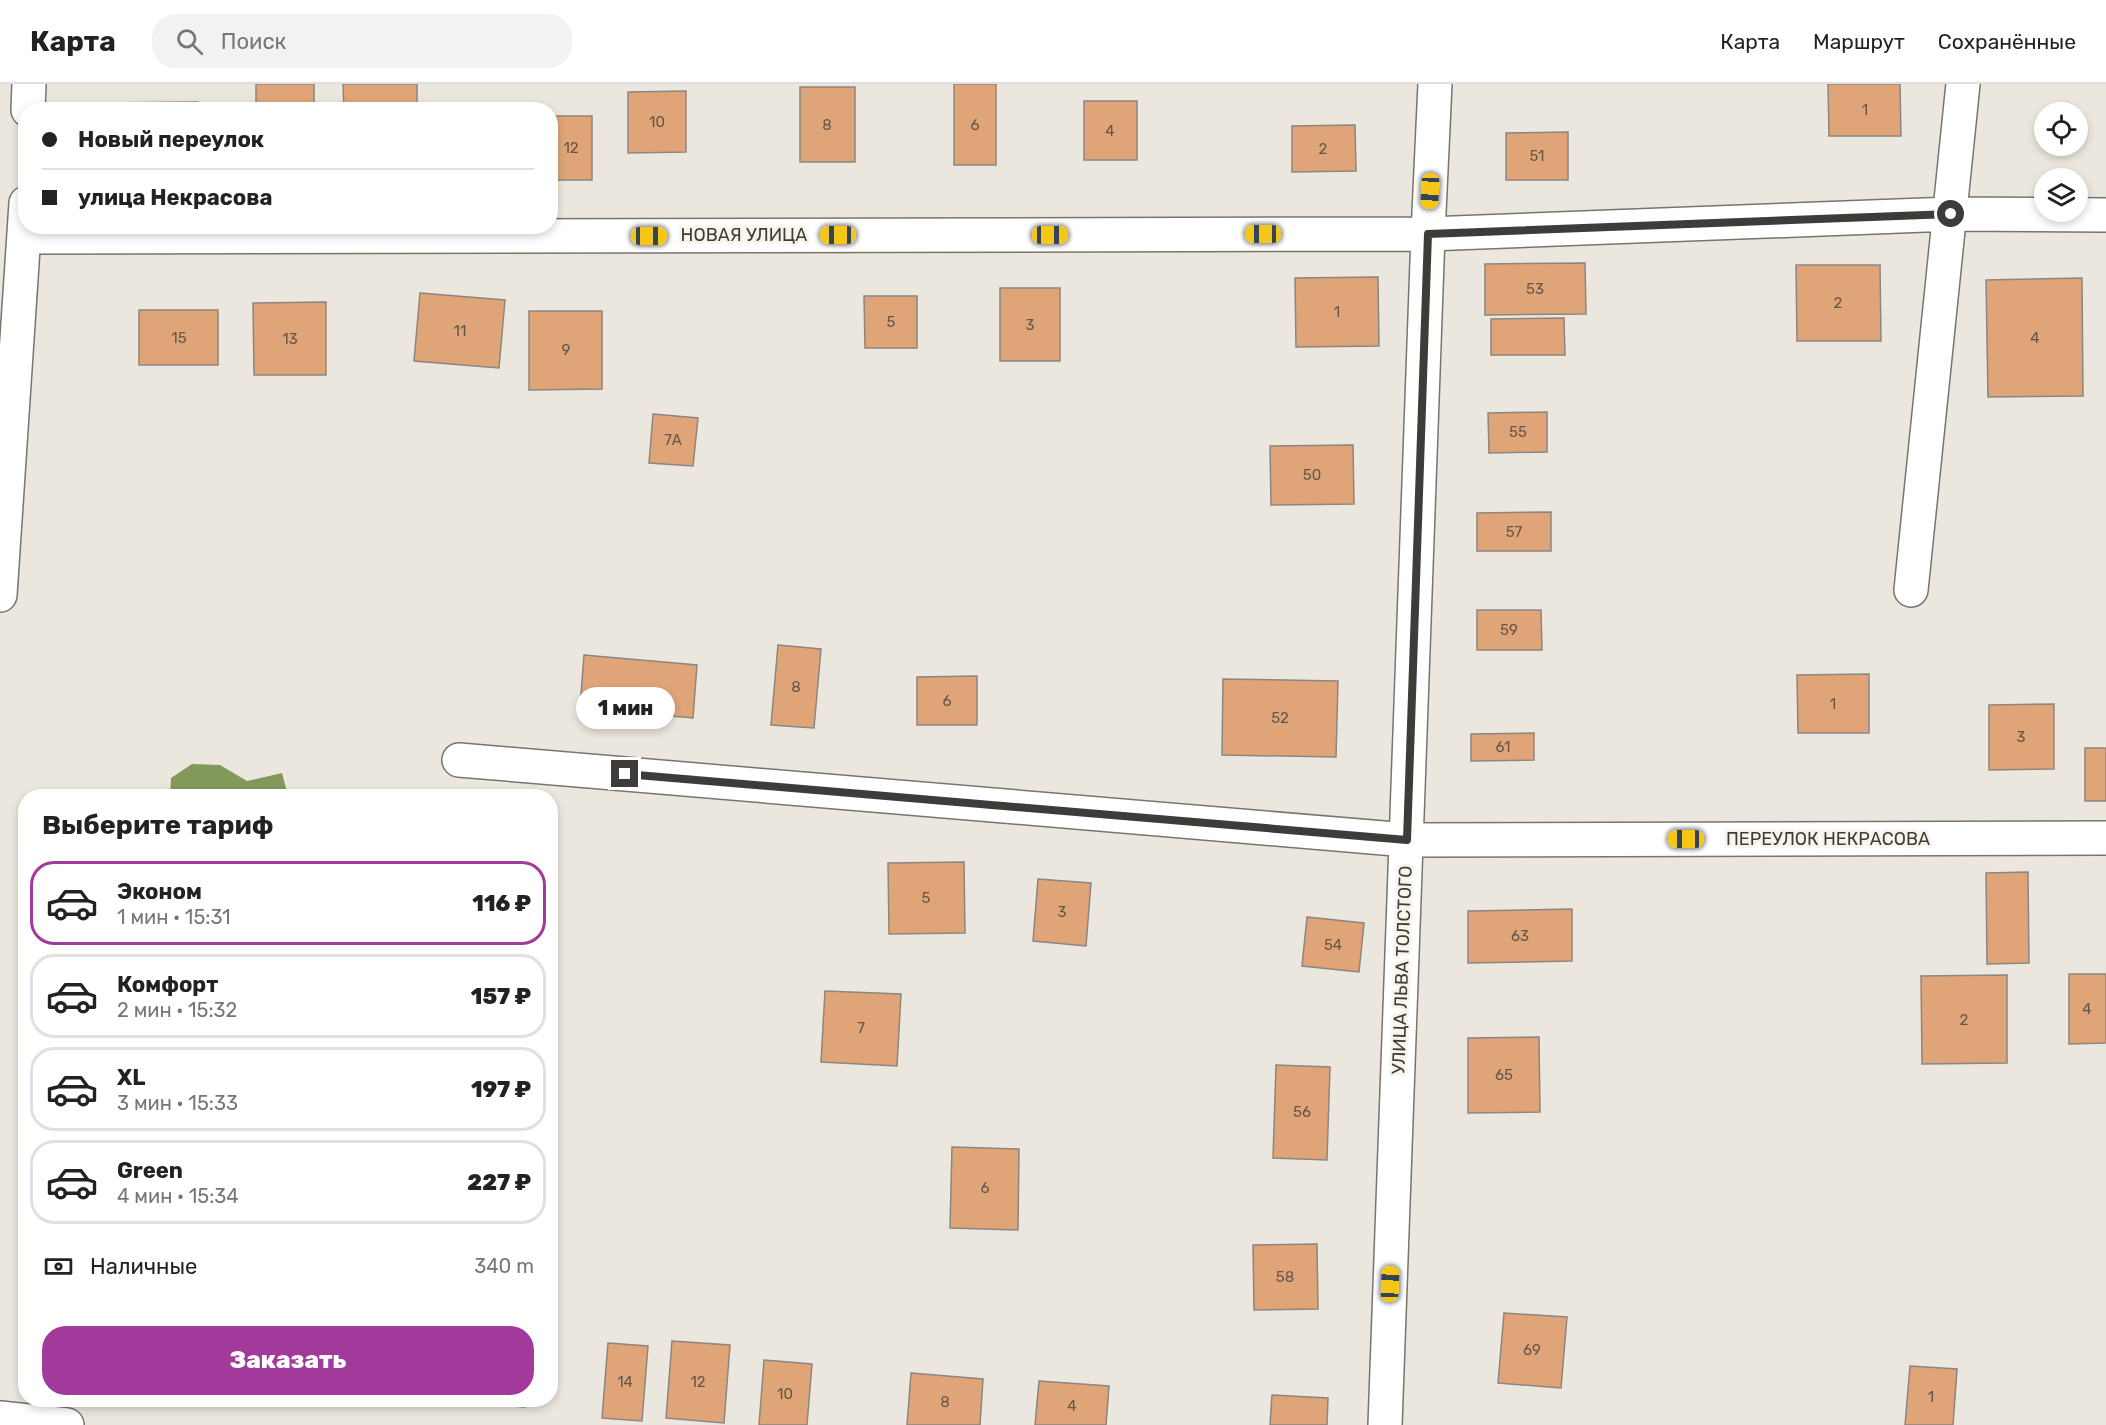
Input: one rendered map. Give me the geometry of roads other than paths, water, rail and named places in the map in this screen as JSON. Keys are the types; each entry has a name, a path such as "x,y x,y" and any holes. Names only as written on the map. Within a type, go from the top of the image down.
{"street":[{"path":"28,102 29,84"},
{"name":"УЛИЦА ЛЬВА ТОЛСТОГО","path":"1385,1425 1435,84"},
{"path":"1911,590 1964,84"},
{"name":"НОВАЯ УЛИЦА","path":"24,237 1428,234 1951,214 2106,215"},
{"path":"0,595 24,234"},
{"name":"ПЕРЕУЛОК НЕКРАСОВА","path":"459,760 1407,840 2106,838"},
{"path":"0,1418 67,1425"}]}
